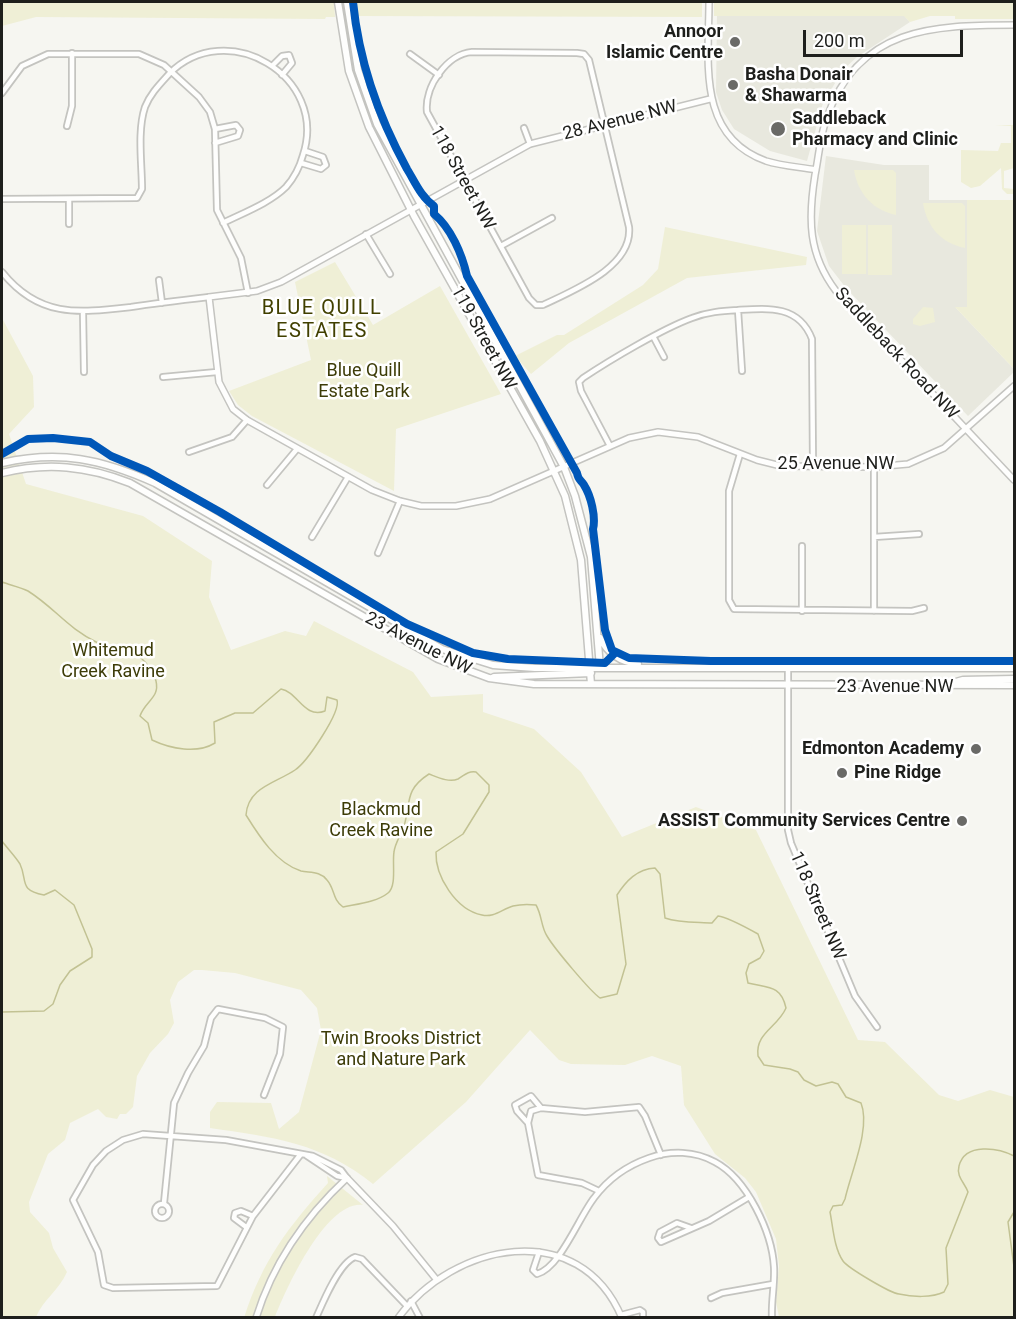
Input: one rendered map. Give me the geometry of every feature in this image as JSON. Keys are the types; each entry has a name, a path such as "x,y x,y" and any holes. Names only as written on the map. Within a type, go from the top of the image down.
{"main road":[{"name":"119 Street NW","path":"338,2 349,71 369,127 411,209 555,471 565,496 581,560 591,684"},
{"name":"119 Street NW","path":"347,2 358,70 377,124 564,466 575,496 591,557 600,668"},
{"name":"23 Avenue NW","path":"2,463 62,456 113,465 154,483 442,649 470,660 504,666 590,671"},
{"name":"23 Avenue NW","path":"2,473 25,467 61,466 93,471 130,483 438,659 489,678 534,684 788,687 1014,685"},
{"path":"598,635 607,652 624,661 684,668"},
{"name":"23 Avenue NW","path":"600,668 1014,668"},
{"path":"489,678 503,675 590,671 600,668"},
{"path":"939,687 963,680 1014,679"}],"street":[{"path":"709,2 710,99 724,128 738,144 752,154 776,163 816,170"},
{"name":"Saddleback Road NW","path":"1014,25 955,25 924,29 899,38 867,58 843,85 823,130 810,229 813,249 826,277 843,300 1014,480"},
{"path":"2,199 130,199 140,196 144,112 153,92 189,58 209,52 246,54 272,66 295,88 305,106 308,132 301,163 282,190 223,224"},
{"path":"410,54 439,75 452,60 467,52 584,54 589,60 605,125"},
{"path":"67,126 72,106 72,53"},
{"path":"3,89 31,60 48,54 139,54 158,61 172,72 207,106 215,129 216,205 223,224 243,262 248,293"},
{"path":"272,66 282,56 289,55 292,63 282,75"},
{"name":"118 Street NW","path":"439,75 427,96 427,112 529,298 536,305 545,304 609,268 625,250 629,227 605,125"},
{"name":"28 Avenue NW","path":"2,272 20,290 43,305 63,311 83,312 248,293 281,282 530,144 710,99"},
{"path":"215,129 236,125 240,130 238,136 215,143"},
{"path":"524,128 530,144"},
{"path":"301,163 321,169 326,165 323,157 305,151"},
{"path":"69,199 69,224"},
{"name":"118 Street NW","path":"501,246 552,218"},
{"path":"366,234 390,274"},
{"path":"159,280 162,303"},
{"name":"25 Avenue NW","path":"209,297 217,372 225,398 247,420 348,477 400,501 447,507 476,503 610,446 648,433 677,432 698,436 772,465 898,466 925,459 944,448 1014,386"},
{"path":"610,446 581,391 579,382 654,338 700,315 774,308 793,315 806,326 812,344 813,467"},
{"path":"738,310 742,371"},
{"path":"83,312 84,372"},
{"path":"654,338 664,357"},
{"path":"163,377 217,372"},
{"path":"189,452 232,437 247,420"},
{"path":"267,485 297,449"},
{"path":"740,454 729,491 731,607 740,611 924,608"},
{"path":"874,467 874,610"},
{"path":"312,537 348,477"},
{"path":"378,553 400,501"},
{"path":"874,537 920,534"},
{"path":"802,546 802,610"},
{"name":"118 Street NW","path":"788,668 791,843 855,996 877,1027"},
{"path":"164,1203 176,1096 200,1055 212,1016 218,1010 265,1018 283,1027 279,1054 264,1095"},
{"path":"528,1123 515,1106 531,1096 541,1108"},
{"path":"599,1191 582,1183 538,1176 528,1123 531,1111 541,1108 595,1112 639,1107 661,1155"},
{"path":"304,1155 253,1216 215,1287 113,1288 104,1285 98,1252 75,1207 73,1198 93,1165 111,1147 136,1136 171,1135 239,1142 304,1155 337,1176 347,1178 385,1217 436,1279"},
{"path":"539,1252 533,1268 537,1274 558,1256 599,1191 621,1172 661,1155 676,1153 701,1156 717,1163 735,1176 749,1197 770,1247 773,1284 772,1317"},
{"path":"256,1317 276,1267 293,1240 347,1178"},
{"path":"691,1228 677,1223 660,1232 658,1238 661,1242 666,1242 705,1223 749,1197"},
{"path":"246,1227 234,1218 235,1213 241,1211 253,1216"},
{"path":"402,1316 409,1304 436,1279 457,1267 495,1253 520,1250 558,1256 594,1277 611,1296 621,1316 638,1309 643,1311 643,1317"},
{"path":"316,1317 334,1282 347,1262 355,1257 370,1266 420,1317"},
{"path":"711,1298 722,1293 773,1284"}],"shaded area":[{"path":"717,13 902,13 910,22 857,57 843,70 823,103 807,161 770,151 734,129 722,110 716,92"},
{"path":"826,156 884,165 929,165 929,200 967,200 967,307 956,308 1014,369 1014,372 968,416 846,288 829,266 817,231"}],"green space":[{"path":"2,2 334,2 335,17 325,19 36,17 2,26"},
{"path":"351,2 702,2 702,17 353,16"},
{"path":"714,2 1014,2 1014,19 955,19 955,16 930,16 910,22 904,16 714,16"},
{"path":"995,125 1014,125 1014,168 1004,171 1004,188 1014,189 1014,194 1007,194 1002,189 1001,168 980,186 971,188 961,182 961,150 998,151 1001,143 1011,143 1011,126"},
{"path":"854,170 893,170 896,173 896,215 880,209 868,200 859,186"},
{"path":"967,200 1014,200 1014,369 955,307 967,307"},
{"path":"923,203 962,203 965,206 965,248 956,246 936,233"},
{"path":"842,225 866,225 866,274 842,274"},
{"path":"868,225 892,225 892,275 868,275"},
{"path":"665,227 807,257 806,265 687,278 569,343 531,374 515,356 557,335 564,335 643,285 658,269"},
{"name":"Blue Quill Estate Park","path":"335,262 373,325 440,286 501,394 396,429 394,491 252,416 238,405 229,391 311,360 295,282"},
{"path":"923,307 933,308 935,322 920,326 913,324 913,319"},
{"path":"2,318 33,376 34,407 9,434 26,484 143,516 212,561 209,597 231,650 285,631 306,636 314,621 413,672 431,697 483,694 483,712 534,729 581,772 622,837 696,807 756,830 858,1040 885,1042 939,1095 958,1101 990,1090 1014,1097 1014,1317 779,1317 776,1302 779,1266 776,1239 756,1192 745,1178 715,1154 684,1105 681,1066 652,1056 625,1065 571,1064 559,1060 530,1030 466,1102 373,1184 335,1159 296,1144 210,1128 210,1112 217,1102 271,1103 279,1129 299,1112 321,1030 317,1008 301,990 235,973 194,970 178,982 170,1000 174,1023 168,1034 150,1053 137,1076 133,1107 126,1114 120,1114 117,1119 106,1117 98,1109 70,1123 65,1140 48,1154 29,1202 30,1212 49,1233 53,1248 67,1272 36,1317 2,1317"},
{"path":"327,1176 363,1205 349,1207 335,1216 322,1231 298,1268 275,1317 244,1318 268,1262 301,1214 328,1183"}],"waterway":[{"path":"2,582 28,591 87,637 103,645 137,655 143,660 154,675 157,687 154,696 140,716 148,723 152,740 159,743 184,749 200,748 215,743 214,722 235,713 253,713 281,689 287,691 312,711 325,711 327,697 337,700 337,706 329,725 307,757 295,770 257,792 248,806 246,815 263,840 284,862 301,871 324,877 330,883 337,901 343,907 378,899 391,890 395,849 404,826 412,791 421,780 429,774 454,780 476,772 489,785 489,792 463,834 436,852 443,881 449,891 464,906 482,915 494,914 516,905 536,905 545,932 551,942 600,998 617,994 626,964 617,895 637,873 655,868 660,874 665,918 682,922 712,923 718,916 758,934 764,951 760,958 749,964 746,973 748,983 777,991 786,1008 760,1041 758,1056 764,1065 798,1072 804,1080 816,1086 832,1082 838,1084 846,1097 861,1103 864,1125 845,1199 842,1205 833,1206 830,1212 836,1244 843,1261 879,1285 894,1293 910,1296 928,1296 944,1292 948,1284 946,1248 968,1192 959,1173 962,1158 968,1153 983,1149 992,1149 1014,1156"},
{"path":"2,841 20,864 25,884 30,890 44,895 55,890 74,905 92,949 92,957 70,971 60,985 53,1004 44,1011 2,1012"},
{"path":"1014,1212 1008,1222 1014,1267"}],"cycle path":[{"path":"353,2 365,67 387,129 419,189 434,206 434,214 451,234 467,276 589,495 593,513 605,630 612,650 629,658 711,661 1014,661"},
{"path":"2,454 28,439 53,438 90,442 111,456 147,471 220,512 407,624 473,653 508,659 605,663 615,653"}],"place":[{"name":"Annoor Islamic Centre","path":"735,42"},
{"name":"Basha Donair & Shawarma","path":"733,85"},
{"name":"Saddleback Pharmacy and Clinic","path":"778,129"},
{"name":"Edmonton Academy","path":"976,749"},
{"name":"Pine Ridge","path":"842,773"},
{"name":"ASSIST Community Services Centre","path":"962,821"}],"district":[{"name":"BLUE QUILL ESTATES","path":"322,320"}],"park label":[{"name":"Whitemud Creek Ravine","path":"113,661"},
{"name":"Blackmud Creek Ravine","path":"381,820"},
{"name":"Twin Brooks District and Nature Park","path":"401,1049"}]}
